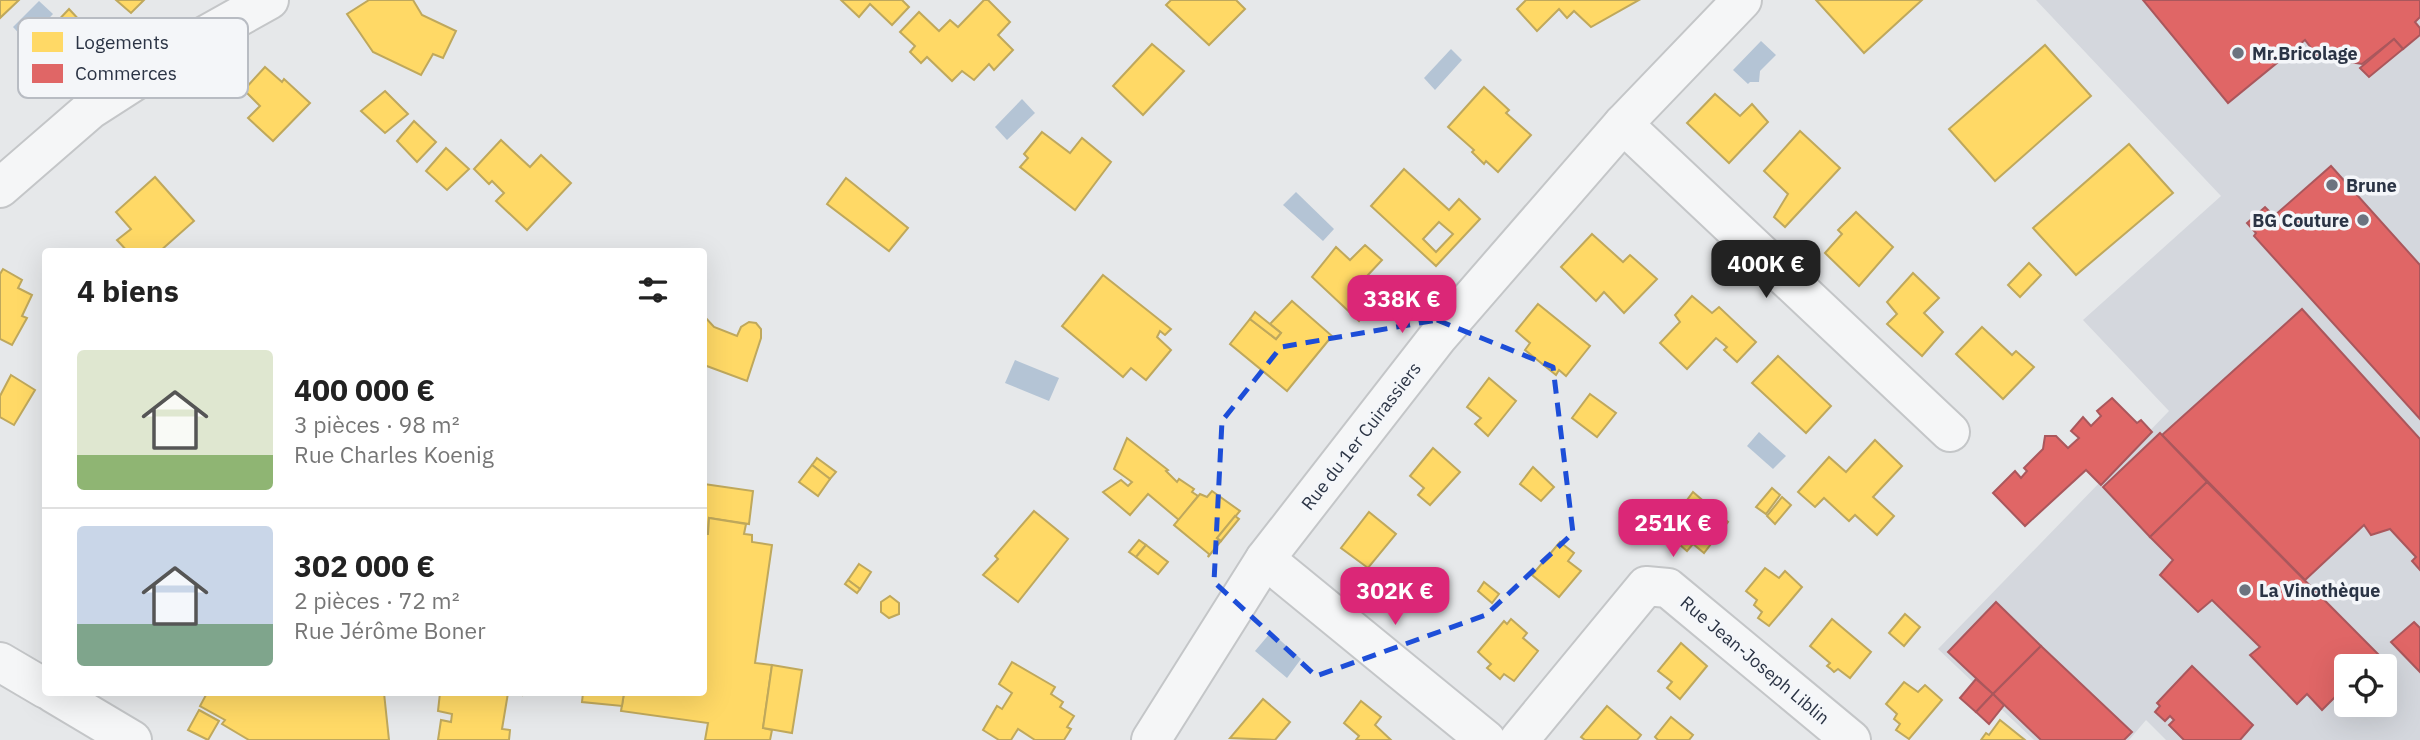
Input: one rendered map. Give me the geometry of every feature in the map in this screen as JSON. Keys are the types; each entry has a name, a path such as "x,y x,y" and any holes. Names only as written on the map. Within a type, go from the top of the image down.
{"street":[{"path":"237,18 270,0"},
{"name":"Rue du 1er Cuirassiers","path":"1151,740 1265,559 1437,338 1623,124 1742,0"},
{"path":"0,188 91,109 108,98"},
{"path":"1623,124 1950,432"},
{"path":"1265,559 1486,740"},
{"name":"Rue Jean-Joseph Liblin","path":"1519,740 1646,586 1668,588 1851,740"},
{"path":"0,662 42,687"},
{"path":"58,696 132,740"}],"highlighted area":[{"path":"1437,320 1553,367 1573,533 1486,615 1316,676 1214,582 1222,421 1281,347"}],"shaded area":[{"path":"2036,0 2420,0 2420,740 2166,740 2146,720 2129,740 2034,740 1938,649 2169,411 2083,320 2221,196"}],"water":[{"path":"39,1 53,14 49,18 22,18"},
{"path":"1761,41 1776,55 1760,71 1759,82 1748,84 1733,70"},
{"path":"1451,49 1462,60 1435,90 1424,78"},
{"path":"1022,99 1035,113 1007,140 995,127"},
{"path":"1296,192 1334,229 1323,241 1283,205"},
{"path":"1015,360 1059,378 1049,401 1005,383"},
{"path":"1759,432 1786,456 1773,469 1747,446"},
{"path":"1271,632 1301,659 1287,678 1255,651"}],"building: Logements":[{"path":"0,0 19,0 0,18"},
{"path":"116,0 144,0 131,13"},
{"path":"369,0 413,0 422,15 456,31 443,58 433,54 421,75 373,52 347,14"},
{"path":"841,0 902,0 909,7 892,25 870,4 859,17"},
{"path":"984,0 988,0 1010,22 998,35 1013,50 994,70 989,64 974,80 962,71 952,81 927,57 921,63 910,52 915,46 900,32 919,12 939,31 950,20 958,27"},
{"path":"1171,0 1236,0 1245,9 1209,45 1166,5"},
{"path":"1526,0 1639,0 1591,27 1574,11 1567,18 1559,9 1537,31 1517,9"},
{"path":"1816,0 1922,0 1864,53"},
{"path":"69,9 77,18 60,18"},
{"path":"1152,44 1184,71 1143,115 1113,86"},
{"path":"2045,45 2091,96 1995,181 1949,129"},
{"path":"265,67 282,82 284,79 310,103 273,141 248,118 260,106 248,94 248,86"},
{"path":"1484,87 1509,110 1506,113 1531,135 1498,172 1486,161 1484,164 1472,152 1474,150 1448,127"},
{"path":"385,91 408,114 385,133 361,111"},
{"path":"1715,94 1740,116 1752,104 1768,122 1729,163 1687,123"},
{"path":"414,121 436,142 417,162 397,141"},
{"path":"1800,131 1840,168 1785,227 1774,217 1788,194 1764,171"},
{"path":"1042,132 1070,153 1082,138 1111,162 1075,210 1020,167 1028,158 1024,154"},
{"path":"501,140 530,167 541,155 571,183 527,230 496,201 504,193 492,181 489,184 474,169"},
{"path":"2129,144 2173,193 2076,275 2033,228"},
{"path":"446,148 469,169 447,190 426,171"},
{"path":"1404,169 1449,210 1459,199 1480,219 1436,266 1371,206","holes":["1439,222 1453,234 1436,252 1423,239"]},
{"path":"155,177 194,221 164,248 124,248 117,240 131,229 116,212"},
{"path":"846,178 908,228 889,251 827,204"},
{"path":"1856,212 1893,247 1859,286 1825,253 1842,234 1838,230"},
{"path":"1592,234 1623,262 1630,255 1657,279 1624,313 1604,292 1596,301 1561,267"},
{"path":"1365,245 1382,260 1367,276 1379,288 1389,278 1410,297 1399,309 1384,297 1369,312 1367,310 1359,321 1312,277 1336,247 1350,260"},
{"path":"2029,263 2041,275 2020,297 2008,285"},
{"path":"3,269 22,280 18,288 32,295 22,316 27,318 12,345 0,339 0,274"},
{"path":"1913,273 1939,298 1924,313 1943,332 1922,356 1887,324 1897,314 1887,302"},
{"path":"1103,275 1171,329 1165,335 1160,331 1157,337 1171,350 1146,380 1131,368 1123,377 1062,326"},
{"path":"1692,296 1712,313 1719,307 1756,342 1737,362 1724,350 1727,347 1716,338 1687,369 1660,343 1680,322 1675,315"},
{"path":"1292,301 1332,336 1287,391 1230,344 1250,319 1276,339 1281,333 1270,324"},
{"path":"1538,304 1590,346 1566,376 1559,370 1556,375 1525,350 1530,343 1516,331"},
{"path":"1255,312 1281,333 1276,339 1250,319"},
{"path":"707,319 714,327 737,336 741,327 749,322 756,323 761,329 761,338 747,381 707,366"},
{"path":"1982,327 2012,355 2016,351 2034,367 2003,399 1956,354"},
{"path":"1778,356 1831,406 1806,433 1752,383"},
{"path":"11,375 35,390 14,425 0,417 0,396"},
{"path":"1489,378 1516,401 1488,436 1475,424 1481,418 1467,407"},
{"path":"1590,394 1616,413 1597,437 1572,418"},
{"path":"1127,438 1168,470 1166,471 1177,482 1179,479 1194,489 1192,492 1198,496 1179,520 1148,494 1130,515 1103,492 1121,480 1128,486 1132,482 1114,469"},
{"path":"1875,440 1902,466 1873,497 1894,516 1877,535 1855,515 1849,521 1824,498 1815,507 1798,492 1829,457 1846,472"},
{"path":"1433,448 1460,472 1430,505 1418,495 1424,488 1410,476"},
{"path":"817,458 836,472 830,479 812,465"},
{"path":"812,465 830,479 818,496 799,482"},
{"path":"1533,467 1554,487 1541,501 1520,484"},
{"path":"707,484 753,491 749,524 709,518 708,534"},
{"path":"1772,488 1780,495 1766,514 1756,507"},
{"path":"1212,491 1240,511 1217,538 1221,541 1208,557 1209,554 1174,525 1200,494 1207,497"},
{"path":"1693,492 1728,522 1704,553 1693,544 1687,551 1664,531"},
{"path":"1782,497 1791,505 1775,524 1767,516"},
{"path":"1034,511 1068,539 1018,602 983,575 998,559 995,556"},
{"path":"1369,512 1396,534 1368,568 1341,548"},
{"path":"1235,516 1239,519 1221,541 1217,538"},
{"path":"709,518 746,524 744,534 752,535 752,542 772,545 755,663 772,665 763,728 772,730 770,740 705,740 708,723 621,711 624,696 707,696"},
{"path":"1139,540 1146,545 1136,557 1129,552"},
{"path":"1560,542 1574,553 1568,561 1581,571 1559,597 1532,575"},
{"path":"1146,545 1168,562 1158,574 1136,557"},
{"path":"859,564 871,572 860,589 848,580"},
{"path":"1765,568 1779,578 1785,571 1802,587 1769,626 1758,618 1762,612 1754,605 1757,600 1746,591"},
{"path":"848,580 860,589 857,593 845,584"},
{"path":"1484,582 1499,594 1492,603 1478,591"},
{"path":"890,596 899,603 899,614 889,618 881,612 881,602"},
{"path":"1905,614 1920,627 1904,646 1889,633"},
{"path":"1511,619 1527,633 1523,638 1538,651 1514,681 1504,674 1500,679 1487,668 1491,664 1478,652 1504,621 1507,624"},
{"path":"1832,619 1871,652 1850,678 1838,669 1834,672 1827,666 1830,663 1810,646"},
{"path":"1681,643 1707,666 1680,699 1667,688 1672,682 1658,671"},
{"path":"1012,662 1055,687 1051,694 1063,702 1060,707 1074,716 1067,727 1071,729 1064,740 1035,740 1018,729 1011,740 999,740 983,730 997,706 1002,709 1012,693 999,684"},
{"path":"772,665 802,670 792,733 763,728"},
{"path":"1904,682 1918,692 1925,685 1942,700 1909,739 1896,730 1900,724 1894,719 1897,714 1886,704"},
{"path":"205,696 384,696 389,740 249,740 222,724 225,720 200,706"},
{"path":"440,696 508,696 502,729 510,730 509,740 438,740 441,720 451,722 452,714 438,711"},
{"path":"583,696 624,696 622,706 582,702"},
{"path":"1263,699 1290,722 1275,740 1230,738"},
{"path":"1361,701 1381,717 1375,725 1391,740 1356,740 1359,736 1344,723"},
{"path":"1607,706 1641,735 1637,740 1585,740 1581,737"},
{"path":"199,710 219,721 208,740 188,730"},
{"path":"1671,717 1693,735 1689,740 1658,740 1655,737"},
{"path":"2000,720 2025,740 1981,740 1986,733 1989,735"}],"building: Commerces":[{"name":"Mr.Bricolage","path":"2143,0 2420,0 2420,17 2415,22 2420,28 2420,35 2403,49 2394,39 2362,64 2318,57 2305,40 2228,103"},
{"path":"2394,39 2403,49 2369,77 2360,68"},
{"path":"2331,166 2420,265 2420,419 2254,236 2256,233 2247,223 2265,207 2274,216"},
{"path":"2302,309 2420,439 2420,570 2412,561 2416,557 2390,529 2371,535 2364,525 2305,580 2162,435"},
{"path":"2112,398 2137,423 2141,420 2152,432 2101,485 2086,470 2025,526 1993,493 2015,471 2021,478 2027,471 2024,468 2043,449 2045,436 2056,436 2068,448 2079,438 2071,431 2083,417 2091,426 2101,416 2097,411"},
{"path":"2160,433 2207,482 2150,537 2103,487"},
{"name":"La Vinothèque","path":"2207,482 2378,654 2334,654 2334,698 2322,710 2307,694 2297,704 2250,655 2260,647 2212,600 2198,612 2160,575 2173,560 2150,537"},
{"path":"1996,602 2041,646 1993,694 1948,652"},
{"path":"2414,622 2420,628 2420,672 2391,642"},
{"path":"2041,646 2132,732 2124,740 2041,740 1993,694"},
{"path":"2192,666 2253,725 2240,740 2184,740 2169,725 2174,720 2170,716 2165,721 2155,712 2160,706 2157,703"},
{"path":"1976,679 1993,694 1976,712 1960,698"},
{"path":"1993,694 2004,705 1989,724 1976,712"}],"place":[{"name":"Mr.Bricolage","path":"2238,53"},
{"name":"Brune","path":"2332,185"},
{"name":"BG Couture","path":"2363,220"},
{"name":"La Vinothèque","path":"2245,590"}]}
